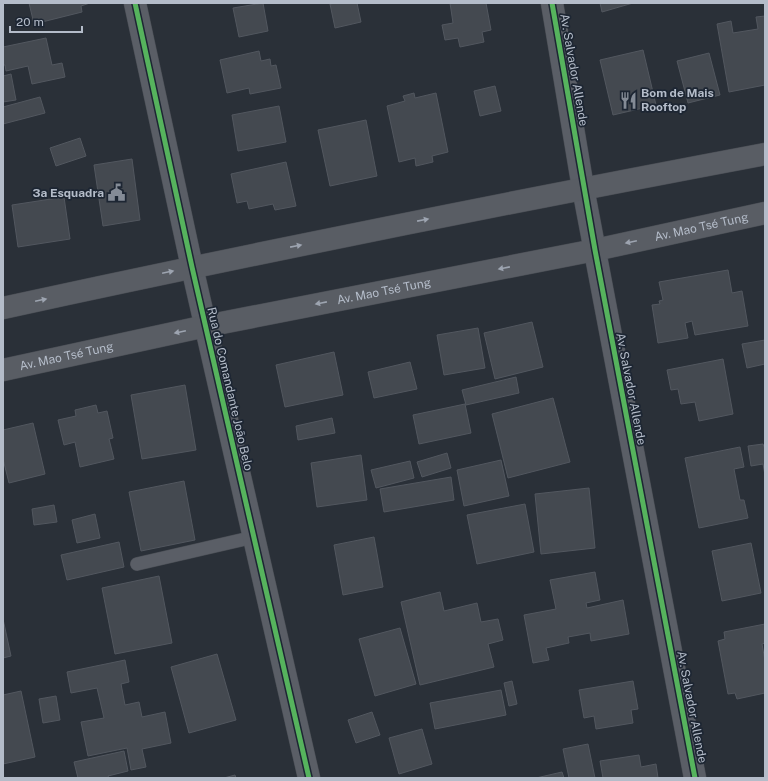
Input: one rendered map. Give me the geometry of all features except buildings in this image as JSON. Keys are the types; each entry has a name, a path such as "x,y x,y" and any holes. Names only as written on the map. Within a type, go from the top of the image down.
{"main road":[{"path":"3,308 192,267 583,188 765,154"},
{"name":"Av. Mao Tsé Tung","path":"3,370 206,326 595,250 765,213"}],"street":[{"name":"Rua do Comandante João Belo","path":"135,3 192,267 309,778"},
{"name":"Av. Salvador Allende","path":"552,3 583,188 695,778"}],"lane":[{"path":"137,564 254,537"}],"cycle path":[{"path":"135,3 192,267 309,778"},
{"path":"552,3 595,250 695,778"}],"place":[{"name":"Bom de Mais Rooftop","path":"628,100"},
{"name":"3a Esquadra","path":"117,193"}]}
